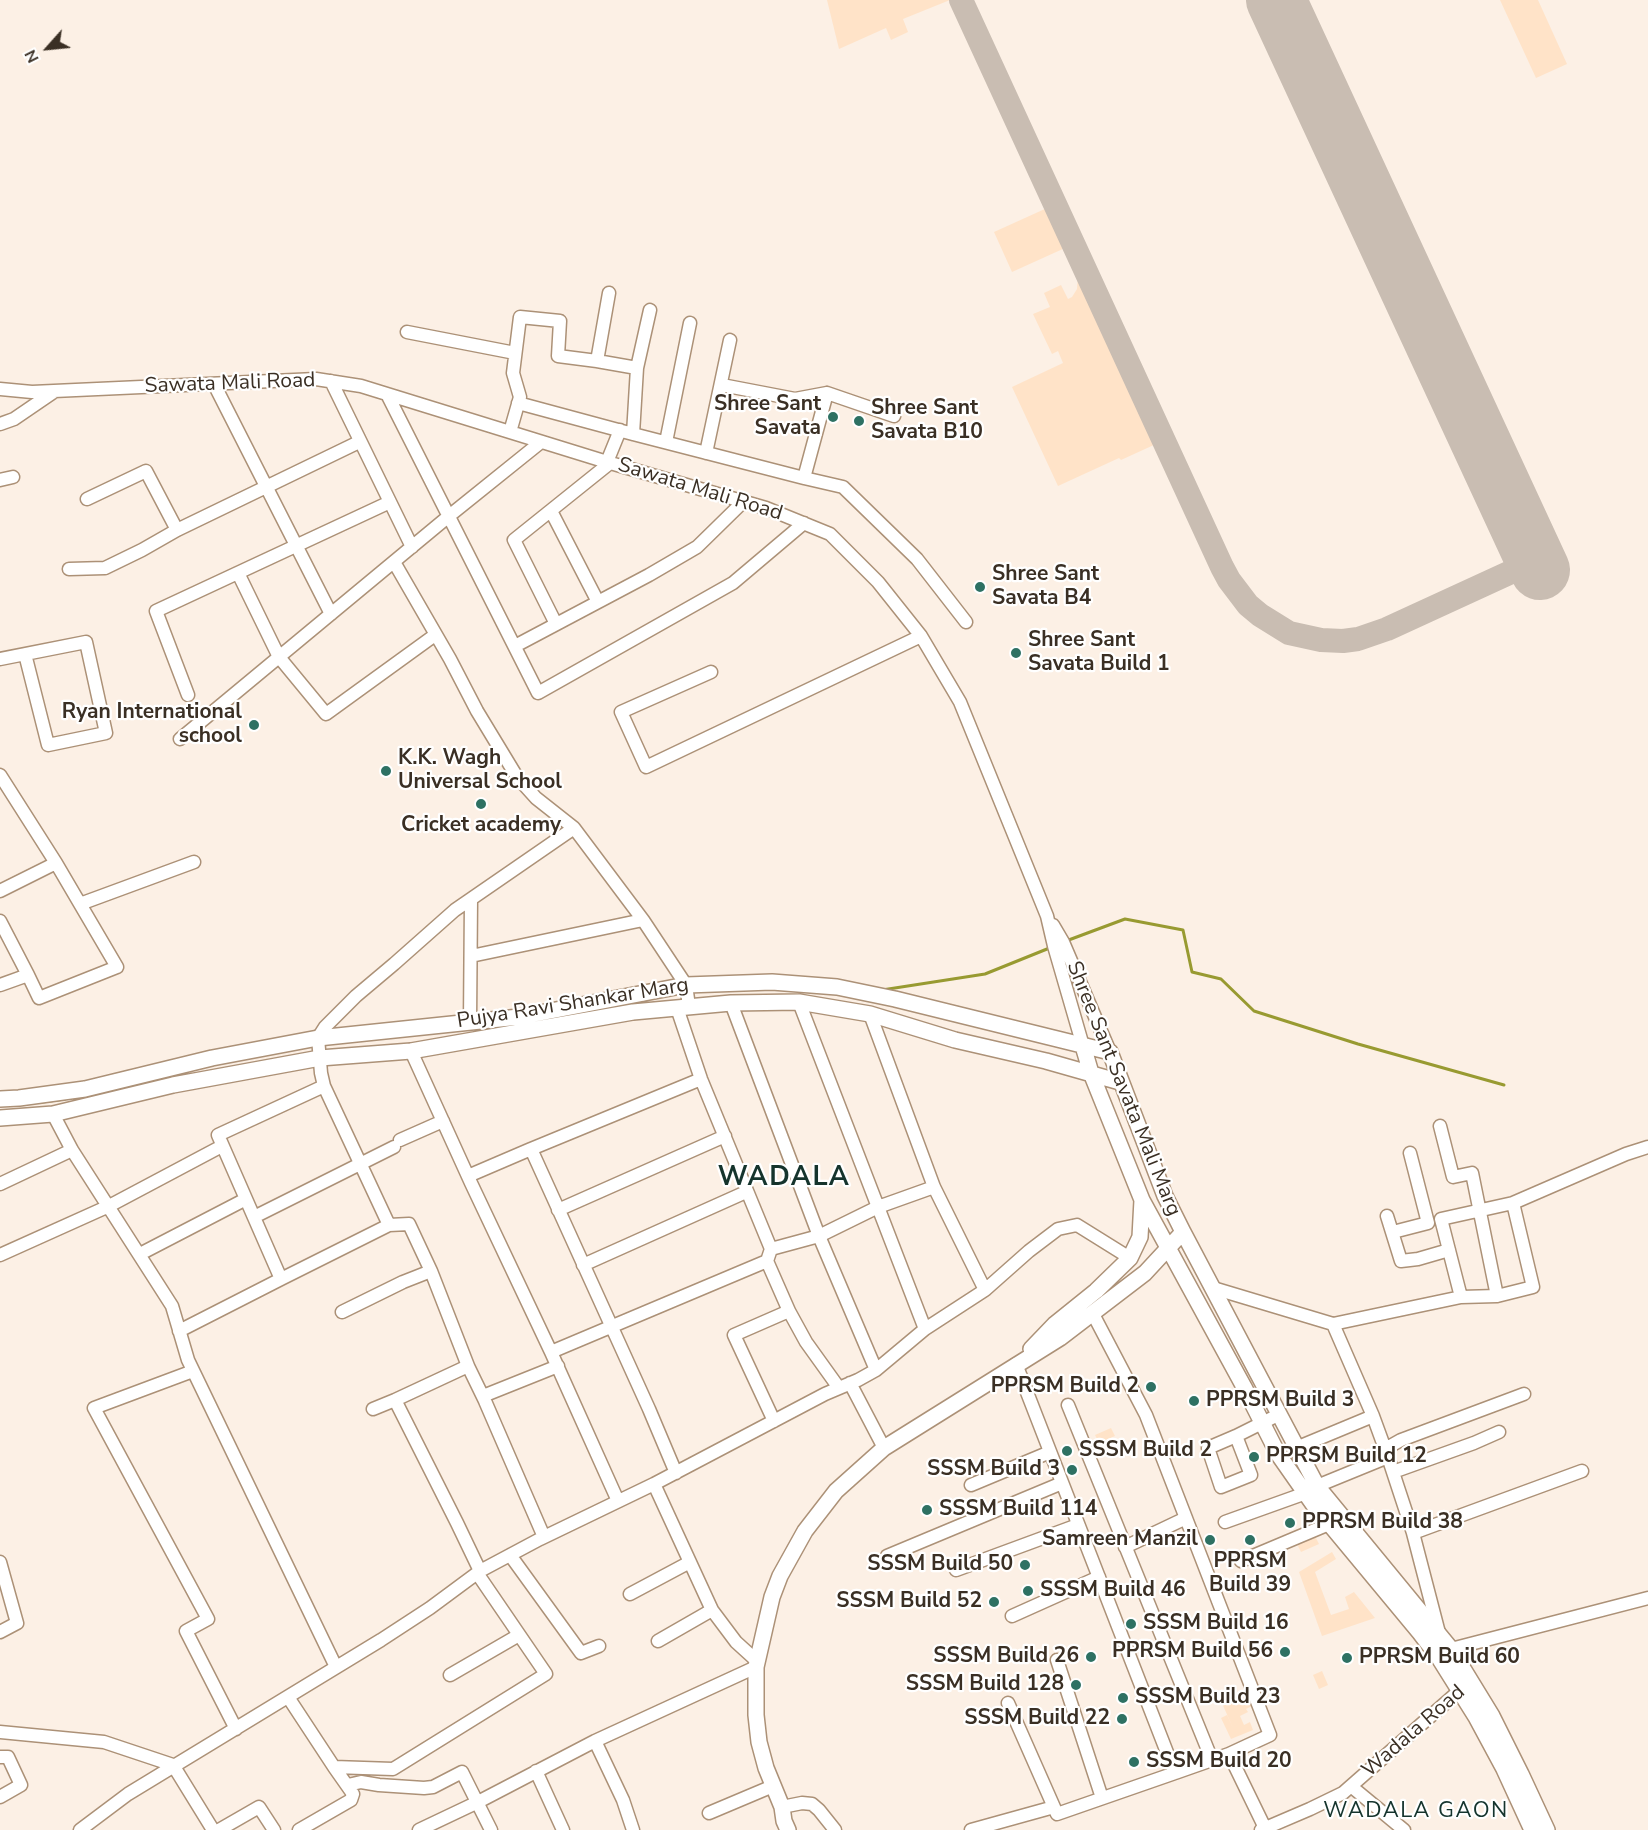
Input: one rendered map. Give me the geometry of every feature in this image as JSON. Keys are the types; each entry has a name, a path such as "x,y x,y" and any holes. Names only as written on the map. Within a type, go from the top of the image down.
{"main road":[{"name":"Pujya Ravi Shankar Marg","path":"0,1099 85,1089 212,1058 318,1038 519,1017 686,985 772,982 837,987 1110,1052"},
{"path":"0,1118 53,1114 173,1085 320,1058 411,1051 633,1012 731,1003 799,1002 870,1014 955,1040 1120,1082"},
{"name":"Shree Sant Savata Mali Marg","path":"1016,1365 1055,1324 1096,1291 1130,1258 1140,1238 1142,1200 1091,1073 1083,1046"},
{"name":"Shree Sant Savata Mali Marg","path":"788,1830 759,1742 756,1715 757,1664 772,1597 792,1554 816,1515 836,1491 884,1448 1060,1338 1145,1273 1183,1232 1165,1196 1110,1052"},
{"path":"1142,1200 1278,1454 1440,1634 1445,1654"},
{"path":"1183,1232 1296,1448 1311,1490 1329,1524 1420,1633 1445,1654 1466,1686 1492,1716 1547,1830"},
{"path":"1466,1686 1476,1717 1532,1830"},
{"name":"Shree Sant Savata Mali Marg","path":"782,1807 791,1818 796,1830"}],"street":[{"path":"597,361 609,293"},
{"path":"633,434 637,368 650,310"},
{"path":"510,432 520,397 513,373 519,317 560,321 558,356 637,368"},
{"path":"666,442 690,323"},
{"path":"407,332 516,353"},
{"path":"706,453 730,340"},
{"name":"Sawata Mali Road","path":"0,388 32,392 316,379 361,386 608,463 744,501 830,534 878,582 921,636 960,702 1047,916 1083,1046"},
{"path":"331,381 412,547"},
{"path":"214,384 331,614"},
{"path":"722,385 795,399 827,393 894,416"},
{"path":"0,424 14,419 55,391"},
{"path":"804,478 827,393"},
{"path":"387,394 538,693 733,583 804,523"},
{"path":"518,404 843,487 916,559 966,622"},
{"path":"556,624 514,540 608,463 620,430"},
{"path":"69,569 105,568 177,530 359,442"},
{"path":"180,739 541,442"},
{"path":"87,499 146,471 177,530"},
{"path":"515,646 697,547 744,501"},
{"path":"188,695 156,611 390,502"},
{"path":"551,511 598,602"},
{"path":"394,562 477,711 517,777 536,798 574,828 643,920 686,985 683,1007 701,1079 746,1192 751,1197 789,1311 806,1342 844,1386 884,1448"},
{"path":"238,573 279,657 326,714 435,635"},
{"path":"711,672 621,712 646,767 921,636"},
{"path":"0,659 25,654 86,642 106,733 48,745 25,654"},
{"path":"0,921 39,998 117,967 56,863 2,783"},
{"path":"389,1225 324,1086 318,1038 325,1027 356,996 455,909 574,828"},
{"path":"80,904 194,862"},
{"path":"0,891 56,863"},
{"path":"470,1022 471,898"},
{"name":"Shree Sant Savata Mali Marg","path":"1047,916 1063,942 1110,1052"},
{"path":"471,956 643,920"},
{"path":"0,985 28,975"},
{"path":"799,1002 925,1329"},
{"path":"731,1003 819,1236 876,1370"},
{"path":"870,1014 933,1187 986,1290"},
{"path":"411,1051 558,1366 618,1501"},
{"path":"468,1176 701,1079"},
{"path":"281,1279 218,1135 324,1086"},
{"path":"53,1114 72,1150 172,1306 188,1360 336,1667"},
{"path":"254,1217 443,1120"},
{"path":"1440,1126 1453,1177 1472,1173 1497,1296"},
{"path":"558,1210 725,1136"},
{"path":"0,1255 109,1206 222,1146"},
{"path":"1461,1297 1441,1219 1513,1203 1626,1154 1648,1147"},
{"path":"531,1149 676,1473"},
{"path":"0,1184 72,1150"},
{"path":"1393,1232 1428,1222 1410,1153"},
{"path":"551,1352 769,1255 933,1187"},
{"path":"583,1265 746,1192"},
{"path":"140,1254 246,1199"},
{"path":"1213,1288 1333,1324 1461,1297 1497,1296 1533,1287 1513,1203"},
{"path":"1387,1216 1401,1261 1418,1259 1449,1250"},
{"path":"179,1330 389,1225 409,1224 432,1271 468,1366 544,1537"},
{"path":"83,1829 128,1794 430,1608 479,1572 876,1370 925,1329 986,1290 1029,1251 1058,1229 1077,1225 1130,1258"},
{"path":"342,1312 403,1282 432,1271"},
{"path":"774,1421 734,1335 789,1311"},
{"path":"1008,1703 1057,1814 1212,1760 1270,1735 1146,1415 1093,1314"},
{"path":"1333,1324 1387,1453 1413,1533 1440,1634"},
{"path":"1016,1365 1175,1773"},
{"path":"373,1409 468,1366"},
{"path":"483,1396 558,1366"},
{"path":"194,1371 94,1408 208,1619 186,1631 236,1729"},
{"path":"1225,1522 1311,1490 1387,1453 1401,1440 1524,1394"},
{"path":"334,1767 393,1769 546,1674 479,1572 458,1523 395,1400"},
{"path":"1068,1405 1212,1760"},
{"path":"1236,1436 1278,1414"},
{"path":"1296,1448 1373,1416"},
{"path":"1393,1472 1499,1432"},
{"path":"971,1485 1050,1452"},
{"path":"1413,1533 1582,1471"},
{"path":"887,1556 1062,1483"},
{"path":"422,1830 595,1741 757,1664 736,1642 712,1610 654,1484"},
{"path":"1125,1547 1186,1518"},
{"path":"1241,1561 1329,1524"},
{"path":"956,1570 1078,1525"},
{"path":"510,1555 581,1653 599,1646"},
{"path":"630,1594 690,1562"},
{"path":"0,1632 17,1623 1,1566"},
{"path":"1012,1617 1099,1577"},
{"path":"1445,1654 1648,1598"},
{"path":"658,1641 712,1610"},
{"path":"450,1675 519,1635"},
{"path":"1057,1660 1102,1798"},
{"name":"Wadala Road","path":"1263,1829 1332,1800 1352,1787 1466,1686"},
{"path":"288,1697 353,1794 351,1800 298,1830"},
{"path":"0,1732 104,1743 173,1765 213,1830"},
{"path":"595,1741 623,1800 633,1830"},
{"path":"1228,1754 1263,1829"},
{"path":"0,1757 8,1757 21,1785 0,1797"},
{"path":"536,1771 563,1830"},
{"path":"348,1785 361,1782 433,1787 462,1772 491,1830"},
{"path":"709,1813 773,1786"},
{"path":"1352,1787 1404,1830"},
{"path":"782,1807 802,1803 812,1804 835,1830"},
{"path":"219,1830 259,1807 274,1830"},
{"path":"970,1830 1054,1807"}],"shaded area":[{"path":"827,0 950,0 903,19 908,32 891,40 886,28 839,49"},
{"path":"1500,0 1538,0 1567,64 1536,78"},
{"path":"1047,208 1065,248 1012,272 994,232"},
{"path":"1078,276 1156,444 1058,486 1012,387 1063,363 1058,351 1052,354 1033,314 1050,307 1044,293 1061,285 1068,299 1072,297 1077,289"},
{"path":"1111,1428 1115,1436 1099,1443 1095,1435"},
{"path":"1313,1532 1319,1544 1301,1552 1295,1540"},
{"path":"1332,1552 1336,1559 1315,1572 1331,1615 1349,1609 1345,1597 1354,1592 1375,1618 1322,1636 1299,1572"},
{"path":"1322,1671 1328,1685 1319,1689 1313,1675"},
{"path":"1244,1690 1252,1706 1246,1709 1248,1712 1240,1716 1244,1725 1250,1722 1253,1730 1231,1739 1221,1718 1227,1715 1233,1728 1221,1701"}],"waterway":[{"path":"1066,941 1125,919 1183,930 1192,972 1221,979 1254,1011 1358,1044 1504,1085"},
{"path":"882,990 985,974 1052,947"},
{"path":"42,1102 65,1099"}],"taxiway":[{"path":"961,0 1222,567 1248,605 1289,633 1321,640 1358,639 1387,629 1535,561"}],"runway":[{"path":"1276,0 1540,570"}],"place":[{"name":"Shree Sant Savata","path":"833,417"},
{"name":"Shree Sant Savata B10","path":"859,421"},
{"name":"Shree Sant Savata B4","path":"980,587"},
{"name":"Shree Sant Savata Build 1","path":"1016,653"},
{"name":"Ryan International school","path":"254,725"},
{"name":"K.K. Wagh Universal School","path":"386,771"},
{"name":"Cricket academy","path":"481,804"},
{"name":"PPRSM Build 2","path":"1151,1387"},
{"name":"PPRSM Build 3","path":"1194,1401"},
{"name":"SSSM Build 2","path":"1067,1451"},
{"name":"PPRSM Build 12","path":"1254,1457"},
{"name":"SSSM Build 3","path":"1072,1470"},
{"name":"SSSM Build 114","path":"927,1510"},
{"name":"PPRSM Build 38","path":"1290,1523"},
{"name":"Samreen Manzil","path":"1210,1540"},
{"name":"PPRSM Build 39","path":"1250,1540"},
{"name":"SSSM Build 50","path":"1025,1565"},
{"name":"SSSM Build 46","path":"1028,1591"},
{"name":"SSSM Build 52","path":"994,1602"},
{"name":"SSSM Build 16","path":"1131,1624"},
{"name":"PPRSM Build 56","path":"1285,1652"},
{"name":"SSSM Build 26","path":"1091,1657"},
{"name":"PPRSM Build 60","path":"1347,1658"},
{"name":"SSSM Build 128","path":"1076,1685"},
{"name":"SSSM Build 23","path":"1123,1698"},
{"name":"SSSM Build 22","path":"1122,1719"},
{"name":"SSSM Build 20","path":"1134,1762"}],"district":[{"name":"WADALA","path":"784,1178"},
{"name":"WADALA GAON","path":"1416,1812"}]}
